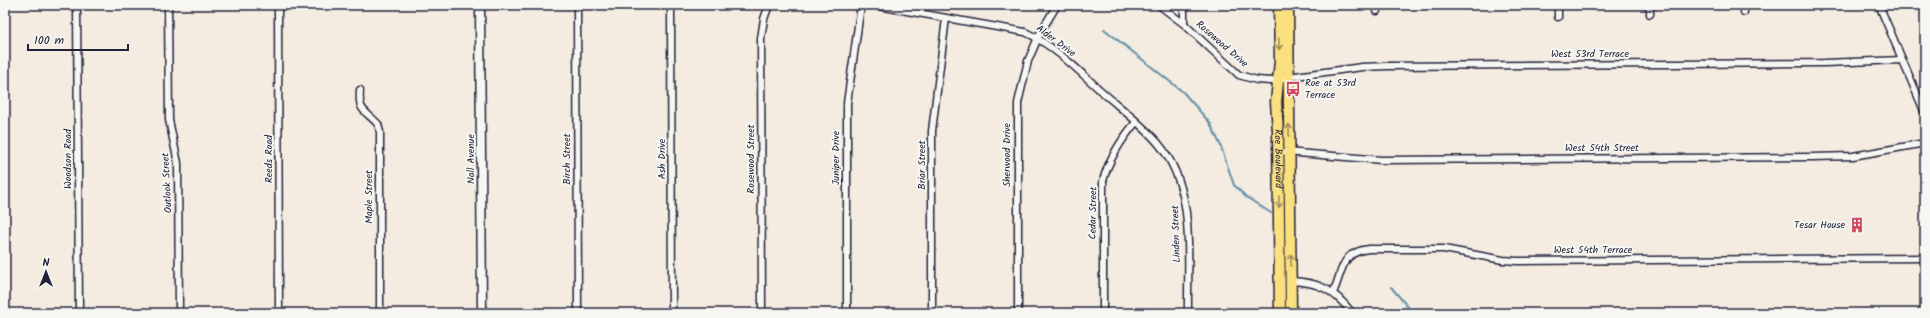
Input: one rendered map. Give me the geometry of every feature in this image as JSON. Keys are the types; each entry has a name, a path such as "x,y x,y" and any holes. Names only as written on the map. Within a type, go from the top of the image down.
{"main road":[{"name":"Roe Boulevard","path":"1279,5 1280,61 1276,102 1284,152 1291,281 1291,313"},
{"name":"Roe Boulevard","path":"1280,313 1284,152 1288,77 1288,5"}],"street":[{"name":"Woodson Road","path":"77,5 79,313"},
{"name":"Outlook Street","path":"168,5 169,120 178,163 179,313"},
{"name":"Reeds Road","path":"278,5 279,313"},
{"name":"Nall Avenue","path":"480,5 482,313"},
{"name":"Birch Street","path":"576,5 578,313"},
{"name":"Ash Drive","path":"671,5 672,313"},
{"name":"Rosewood Street","path":"762,313 761,45 764,19 769,5"},
{"name":"Juniper Drive","path":"847,313 847,103 861,5"},
{"name":"Alder Drive","path":"873,5 1025,32 1038,39 1057,53 1136,122"},
{"name":"Sherwood Drive","path":"1018,313 1018,103 1026,68 1038,39 1057,5"},
{"name":"Rosewood Drive","path":"1159,5 1184,24 1239,75 1257,80 1270,81 1278,79"},
{"path":"1184,5 1184,24"},
{"path":"1558,5 1558,17"},
{"path":"1650,5 1650,14"},
{"path":"1744,5 1744,12"},
{"path":"1879,5 1925,113"},
{"name":"Briar Street","path":"932,313 932,131 946,18"},
{"name":"West 53rd Terrace","path":"1278,79 1362,67 1388,66 1824,63 1902,60"},
{"name":"Maple Street","path":"360,90 359,99 362,110 378,124 380,132 380,313"},
{"name":"Cedar Street","path":"1103,313 1103,181 1108,166 1118,146 1136,122"},
{"name":"Linden Street","path":"1136,122 1159,144 1168,157 1184,194 1187,211 1188,313"},
{"name":"West 54th Street","path":"1284,152 1382,160 1813,157 1859,155 1925,143"},
{"name":"West 54th Terrace","path":"1333,293 1344,262 1350,255 1364,250 1444,249 1503,260 1925,258"},
{"path":"1291,281 1317,284 1341,299 1352,313"}],"waterway":[{"path":"1104,29 1183,92 1210,123 1220,144 1234,185 1246,197 1271,213"},
{"path":"1391,287 1413,313"}],"place":[{"name":"Roe at 53rd Terrace","path":"1293,89"},
{"name":"Tesar House","path":"1857,225"}]}
